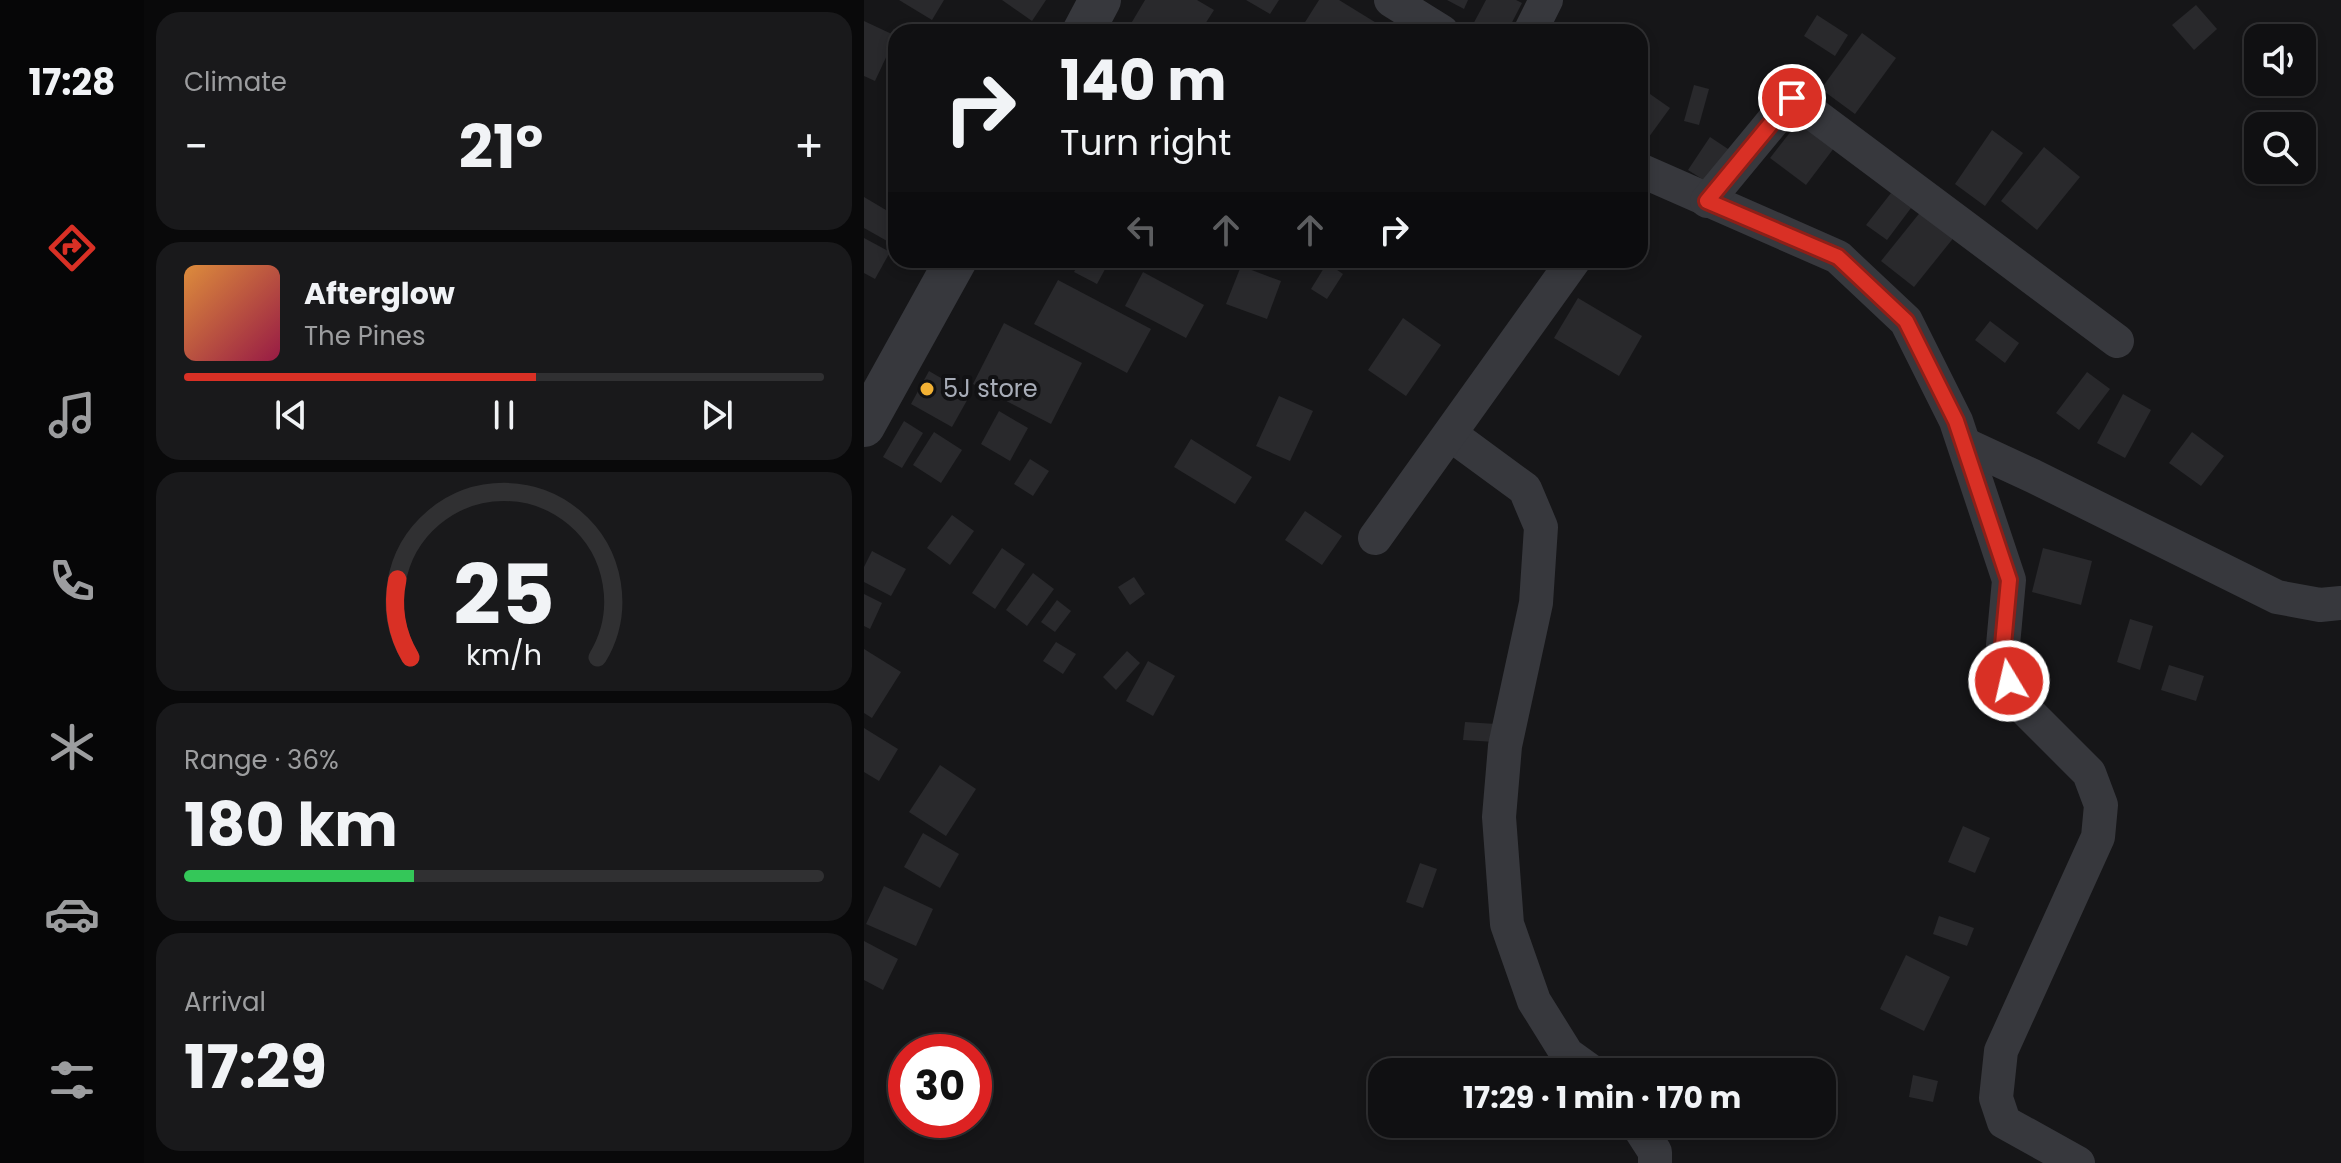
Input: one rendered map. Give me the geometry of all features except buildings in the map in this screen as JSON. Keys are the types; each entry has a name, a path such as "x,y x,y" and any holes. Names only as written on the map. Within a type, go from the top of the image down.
{"street":[{"path":"1087,24 1100,0"},
{"path":"1534,24 1546,0"},
{"path":"1404,4 1431,24"},
{"path":"1707,201 1792,98 2117,341"},
{"path":"1648,174 1838,257 1906,321 1956,421 2009,580 2003,645 2009,681 2028,712 2089,773 2101,805 2098,837 2001,1051 1996,1098 2004,1122 2078,1163"},
{"path":"864,426 952,268"},
{"path":"1375,538 1568,268"},
{"path":"1450,434 1525,489 1541,527 1536,603 1505,746 1499,817 1507,924 1534,1001 1573,1058"},
{"path":"1966,445 2277,597 2320,605 2341,603"},
{"path":"1646,1138 1655,1152 1655,1163"}],"place":[{"name":"5J store","path":"927,389"}],"route":[{"path":"1792,98 1707,201 1838,257 1906,321 1966,445 2009,580 2003,645 2009,681"}]}
